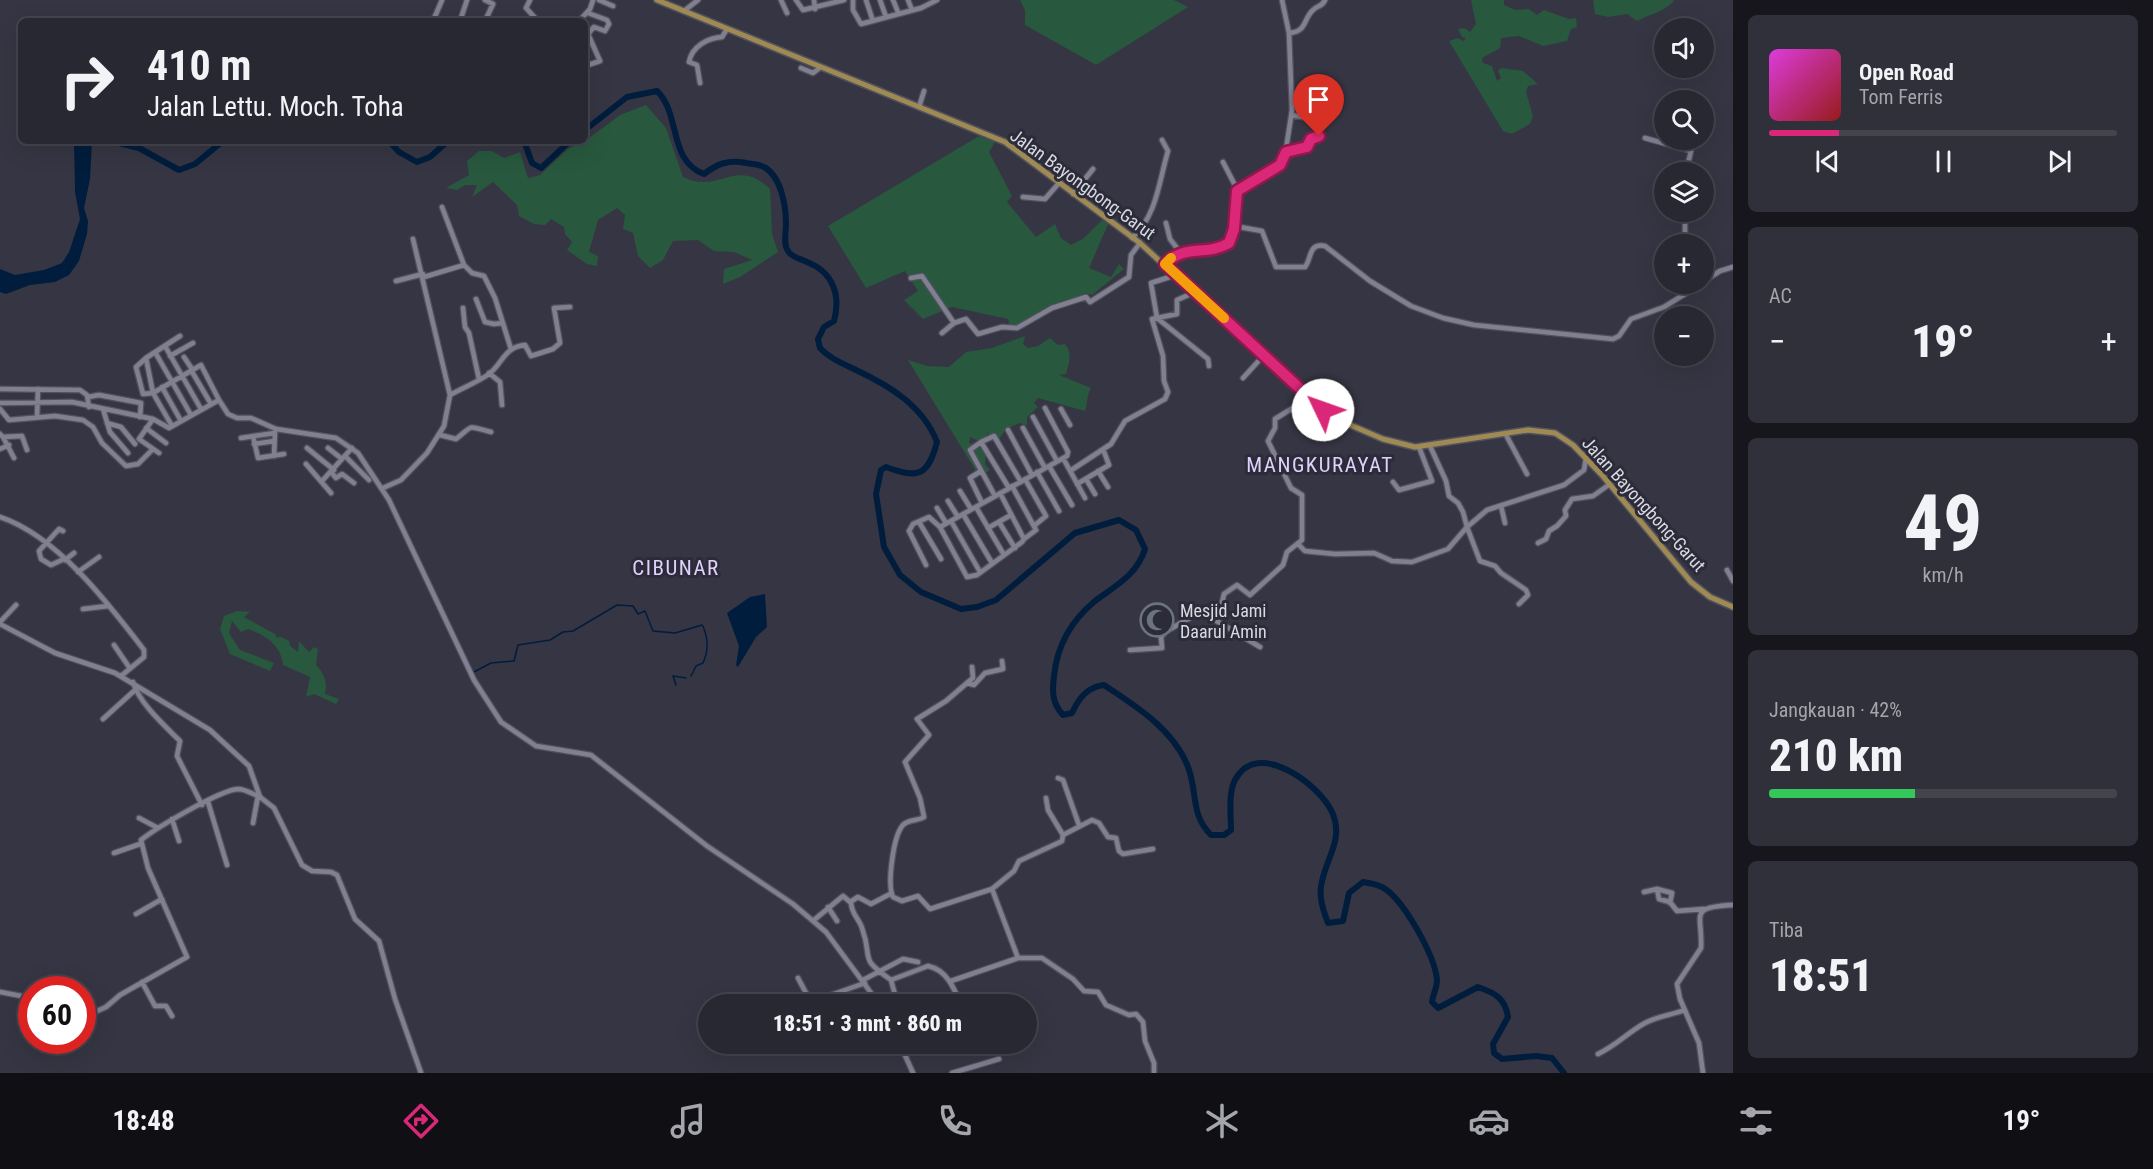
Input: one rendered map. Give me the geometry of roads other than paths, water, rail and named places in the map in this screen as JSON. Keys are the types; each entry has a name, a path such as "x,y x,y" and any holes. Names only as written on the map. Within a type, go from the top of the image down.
{"main road":[{"name":"Jalan Bayongbong-Garut","path":"657,0 1005,142 1165,264 1309,399 1332,416 1358,429 1397,444 1419,447 1505,433 1545,430 1565,439 1610,484 1691,582 1710,597 1733,607"}],"street":[{"path":"434,18 442,0"},
{"path":"461,18 467,0"},
{"path":"485,0 493,3 486,18"},
{"path":"530,0 526,8 535,18"},
{"path":"582,18 588,13 593,0"},
{"path":"599,0 613,6"},
{"path":"684,11 698,0"},
{"path":"781,0 787,13"},
{"path":"796,0 802,10 814,9 844,0"},
{"path":"814,0 814,9"},
{"path":"853,0 852,5 858,23 912,10 937,0"},
{"path":"866,0 873,21"},
{"path":"880,0 886,17"},
{"path":"893,0 898,12"},
{"path":"908,0 912,10"},
{"path":"1238,190 1280,165 1286,152 1292,115 1289,33 1282,0"},
{"path":"1317,0 1318,7"},
{"path":"1289,33 1300,31 1307,24 1312,12 1325,0"},
{"path":"588,13 607,20 609,24 605,31 594,27 588,34 600,61 588,65"},
{"path":"700,83 696,64 689,62 690,57 698,46 712,38 722,37 728,29"},
{"path":"801,68 813,73 820,67"},
{"path":"1292,115 1304,116 1329,111 1327,86"},
{"path":"919,107 924,91"},
{"path":"1286,152 1307,147 1311,139 1319,136"},
{"path":"1646,138 1691,151 1688,162"},
{"path":"1132,238 1148,221 1159,187 1168,151 1162,140"},
{"path":"1165,264 1180,252 1202,251 1226,245 1231,240 1238,190 1223,162"},
{"path":"1073,194 1093,169"},
{"path":"1023,197 1045,199 1059,183"},
{"path":"442,207 466,270 486,279 511,349"},
{"path":"1166,222 1170,239 1180,252"},
{"path":"1234,226 1262,231 1276,267 1305,267 1311,250 1321,245 1336,253 1370,281 1411,306 1443,318 1474,325 1613,339 1619,336 1631,320 1664,306 1682,294"},
{"path":"383,488 406,476 440,435 450,395 424,276 413,239"},
{"path":"942,333 954,323 966,320 978,334 1002,327 1014,328 1071,300 1086,297 1090,302 1131,276 1131,255 1140,243"},
{"path":"396,281 464,265"},
{"path":"1714,275 1725,268 1733,267"},
{"path":"1176,275 1151,283 1157,318 1206,357 1209,366"},
{"path":"911,278 922,276 954,323"},
{"path":"1070,471 1111,444 1125,421 1165,399 1168,392 1164,381 1163,356 1152,321 1177,314 1177,300 1195,292"},
{"path":"476,299 485,322 494,324 503,322"},
{"path":"450,395 489,373 511,349 525,345 531,356 554,348 560,342 554,308 570,307"},
{"path":"464,308 465,327 469,333 479,379"},
{"path":"180,336 137,365 141,393 153,393 201,365 219,400 232,416 251,418 275,431"},
{"path":"170,356 193,343"},
{"path":"165,346 201,409"},
{"path":"156,352 191,415"},
{"path":"1243,378 1264,355"},
{"path":"184,357 211,404"},
{"path":"146,358 153,393 172,426"},
{"path":"489,373 500,382 502,405"},
{"path":"162,387 181,421"},
{"path":"0,389 80,390 88,397 89,407"},
{"path":"37,417 38,389"},
{"path":"88,397 99,395 141,403 140,417"},
{"path":"1130,650 1162,648 1161,637 1165,632 1220,605 1224,594 1237,585 1250,595 1283,565 1287,552 1304,536 1303,497 1290,487 1268,441 1275,429 1275,419 1309,399"},
{"path":"0,403 72,402 153,419 166,428 219,400"},
{"path":"72,402 72,416"},
{"path":"122,463 159,407"},
{"path":"940,527 1060,460 1068,452 1045,408"},
{"path":"0,409 9,420 72,416 91,424 102,443 122,463 134,466 153,449"},
{"path":"103,409 113,436 128,453"},
{"path":"1061,409 1070,424"},
{"path":"1053,423 1066,416"},
{"path":"1033,417 1060,460 1070,471 1085,498"},
{"path":"107,423 121,427 137,441 159,453"},
{"path":"440,435 456,439 463,430 474,426 491,432"},
{"path":"146,428 166,443"},
{"path":"1023,428 1072,505"},
{"path":"1008,430 1059,511"},
{"path":"274,456 275,431"},
{"path":"241,438 275,431 336,438 363,457 383,488 470,673 491,710 518,736 546,749 591,755 707,846 814,920 844,952 873,994"},
{"path":"1505,433 1527,474"},
{"path":"1,435 9,445 14,458"},
{"path":"1,435 22,435 27,450"},
{"path":"1024,539 970,450 994,435 1046,516 1035,525"},
{"path":"253,436 258,458 284,454"},
{"path":"254,444 274,441"},
{"path":"926,565 909,531 913,524 932,517 940,527 967,577 971,578 1015,548 1036,530 1035,525 981,442"},
{"path":"0,449 9,445"},
{"path":"1393,482 1399,490 1432,481 1419,447"},
{"path":"1430,447 1446,481 1449,496 1458,502 1463,512 1480,561 1495,566 1501,573 1526,590 1528,595 1519,604"},
{"path":"308,448 332,471 340,485"},
{"path":"328,448 344,458 369,480"},
{"path":"322,481 352,448"},
{"path":"1077,484 1110,463 1103,449"},
{"path":"1298,544 1305,551 1335,554 1374,553 1392,561 1412,562 1448,549 1467,527 1487,510 1568,483 1584,470 1586,458"},
{"path":"306,464 331,493"},
{"path":"981,471 970,478 982,503"},
{"path":"1098,471 1108,487"},
{"path":"336,478 342,474 354,483"},
{"path":"1086,479 1095,494"},
{"path":"1538,543 1546,539 1548,532 1566,516 1564,510 1572,499 1593,496 1610,484"},
{"path":"960,491 988,528 1004,555"},
{"path":"948,501 961,515 992,563"},
{"path":"1501,506 1504,523"},
{"path":"937,508 980,572"},
{"path":"988,528 1011,515"},
{"path":"0,517 46,544 64,559 108,606 146,652 144,657 121,675"},
{"path":"919,522 941,559"},
{"path":"999,522 1015,548"},
{"path":"63,531 59,530 39,551 41,559 53,565 74,553"},
{"path":"78,572 99,557"},
{"path":"1727,570 1733,581"},
{"path":"16,605 0,623 55,653 121,675 210,729 238,754 253,773 259,796 253,823"},
{"path":"84,609 108,606"},
{"path":"1208,610 1215,620 1260,647"},
{"path":"114,645 129,667"},
{"path":"968,682 974,685 985,673 1003,669 1002,661"},
{"path":"972,667 973,678 946,701 917,719 929,735 905,762 921,798 924,817 907,822 897,835 894,861 889,873 890,894 899,901 918,896 930,909 992,889 1014,871 1019,861 1062,841 1063,835 1048,810 1046,798"},
{"path":"133,682 135,690 163,727 180,741 177,756 202,805"},
{"path":"103,719 135,690"},
{"path":"1058,778 1063,780 1079,825"},
{"path":"114,853 140,844 172,819 236,789 259,796 274,808 302,865 312,871 331,872 337,875 356,919 377,938 395,999 422,1073"},
{"path":"208,802 227,865"},
{"path":"139,818 158,828"},
{"path":"172,819 179,841"},
{"path":"1063,835 1092,820 1099,823 1108,837 1116,837 1119,851 1123,855 1153,849"},
{"path":"96,1012 186,957 140,844"},
{"path":"992,889 1018,958"},
{"path":"1657,889 1659,899 1670,903 1677,911 1733,904"},
{"path":"1644,892 1657,889 1671,893 1670,903"},
{"path":"851,902 858,897 872,903 890,894"},
{"path":"814,920 843,896 851,902 852,913 863,930 868,961 877,972 891,980 895,994"},
{"path":"136,914 162,900"},
{"path":"828,907 837,921"},
{"path":"1704,909 1698,924 1701,948 1677,984 1699,1043 1704,1073"},
{"path":"951,981 1018,958 1045,959 1077,982 1084,991 1098,992 1106,1005 1123,1010 1129,1015 1136,1014 1144,1024 1144,1038 1154,1063 1154,1073"},
{"path":"798,978 806,993 814,1001 864,982 877,972 903,959 918,962"},
{"path":"891,980 929,966 951,981 956,994"},
{"path":"142,982 155,1006 166,1006 172,1016"},
{"path":"0,992 18,995"},
{"path":"1598,1054 1617,1045 1627,1034 1645,1023 1661,1015 1685,1010"},
{"path":"904,1054 913,1073"},
{"path":"952,1073 999,1059"}],"water":[{"path":"74,144 92,144 90,179 84,208 88,221 87,234 79,261 69,275 55,282 30,285 6,294 0,292 0,269 15,275 44,270 62,263 69,252 80,219 75,192"},
{"path":"765,594 767,627 756,637 738,667 736,665 739,646 727,613 750,597"}],"waterway":[{"path":"588,128 627,97 657,91 669,112 685,159 693,168 704,174 724,163 740,162 762,166 775,177 785,209 786,248 791,255 816,266 829,278 833,286 836,302 834,321 824,327 818,339 820,348 833,358 904,398 923,418 937,442 930,462 920,472 906,473 886,467 881,470 876,494 884,547 900,575 921,592 961,609 977,607 996,600 1075,533 1119,520 1136,530 1145,549 1137,566 1087,608 1073,625 1062,644 1058,654 1053,687 1059,710 1063,715 1072,713 1084,694 1104,685 1153,720 1164,730 1182,754 1191,777 1197,811 1204,827 1211,835 1224,835 1231,830 1231,791 1235,780 1245,768 1258,763 1272,764 1301,778 1325,801 1335,822 1335,841 1323,877 1321,892 1322,905 1328,923 1343,921 1349,893 1363,882 1382,887 1408,915 1431,957 1437,980 1432,1002 1438,1008 1478,987 1489,992 1502,1001 1508,1017 1493,1044 1494,1053 1502,1059 1536,1056 1552,1058 1564,1073"},
{"path":"123,144 139,148 179,170 195,164 219,144"},
{"path":"392,144 399,152 417,162 430,157 445,144"},
{"path":"525,144 532,163 541,168 567,144"},
{"path":"474,672 491,663 514,661 518,645 550,640 563,632 573,631 617,605 633,606 638,614 645,611 653,631 675,633 702,625"},
{"path":"691,676 696,666 703,663 706,654 707,640 703,626"},
{"path":"676,685 673,676 686,678"}],"place":[{"name":"Mesjid Jami Daarul Amin","path":"1157,620"}],"district":[{"name":"MANGKURAYAT","path":"1320,465"},
{"name":"CIBUNAR","path":"676,568"}]}
